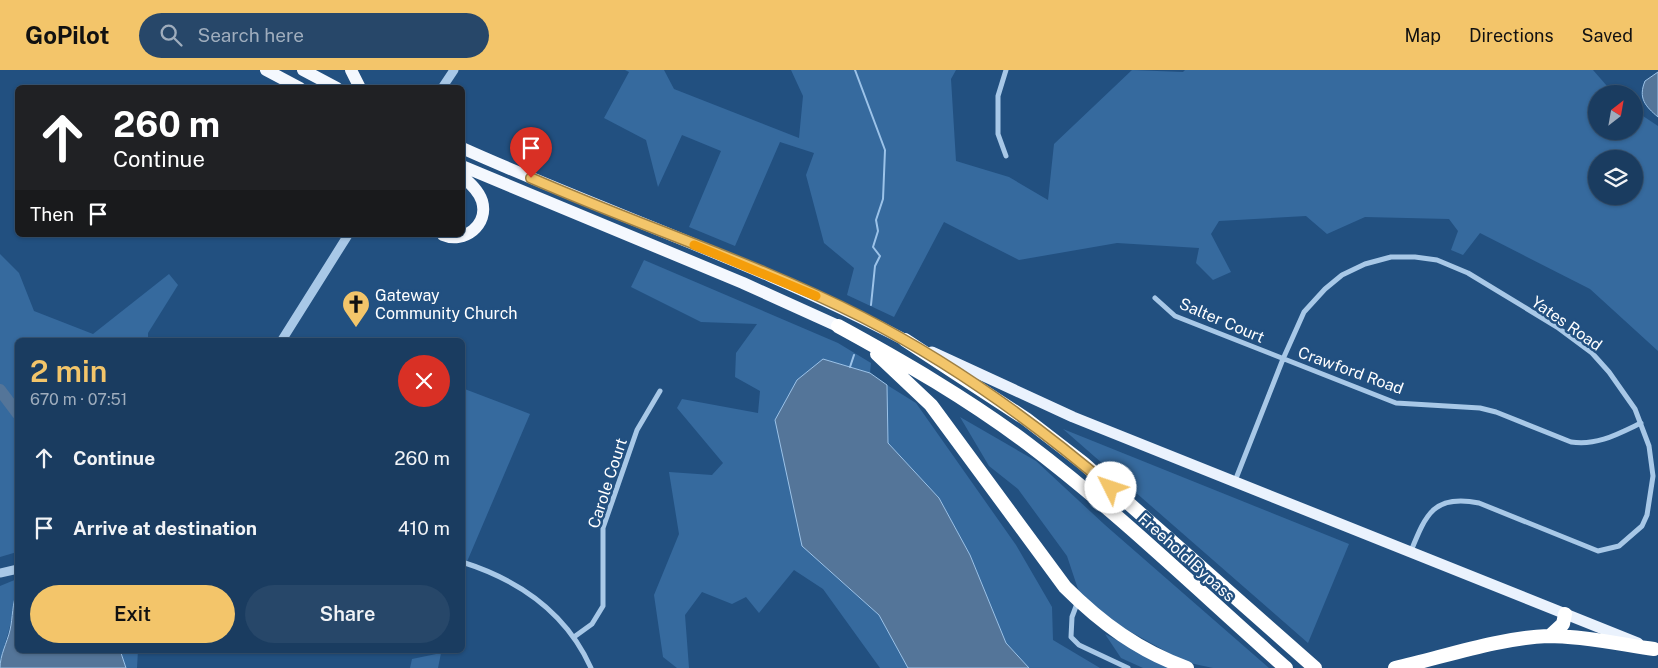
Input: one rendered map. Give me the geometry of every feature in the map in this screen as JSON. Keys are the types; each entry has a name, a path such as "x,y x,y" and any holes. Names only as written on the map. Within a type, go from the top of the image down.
{"highway":[{"path":"266,70 294,85"},
{"path":"303,70 331,85"},
{"path":"351,70 358,85"},
{"path":"465,149 566,194 814,295 905,340"},
{"path":"465,167 743,283 838,326 890,365 931,405 1048,566 1078,600 1124,638 1187,668"},
{"path":"465,179 480,194 483,206 482,217 477,227 465,236"},
{"name":"Freehold Bypass","path":"838,326 957,394 1028,444 1093,498 1286,668"},
{"name":"Freehold Bypass","path":"905,340 1026,419 1083,463 1315,668"},
{"path":"1550,636 1563,624 1566,614"},
{"path":"1396,668 1519,639 1550,636 1588,639 1656,650"}],"main road":[{"path":"905,340 1073,417 1656,650"}],"street":[{"path":"444,85 454,70"},
{"path":"1006,70 998,96 998,134 1006,156"},
{"path":"283,338 347,237"},
{"name":"Yates Road","path":"1235,482 1283,359 1304,312 1325,289 1342,275 1365,264 1392,257 1436,260 1468,273 1557,327 1592,353 1622,388 1636,408 1649,446 1654,476 1651,501 1642,526 1619,546 1598,551 1479,503 1451,500 1435,506 1421,525 1410,552"},
{"name":"Salter Court","path":"1155,298 1175,316 1283,359"},
{"name":"Crawford Road","path":"1283,359 1396,403 1480,408 1496,412 1571,442 1592,444 1641,424"},
{"name":"Carole Court","path":"574,637 592,624 603,606 603,528 637,430 660,391"},
{"path":"465,563 502,576 528,591 552,611 574,637 591,668"},
{"path":"0,573 15,569"},
{"path":"1078,600 1072,617 1071,637 1078,645 1128,668"}],"shaded area":[{"path":"625,70 664,70 674,89 799,138 803,96 791,70 956,70 951,79 956,161 1009,177 1048,200 1054,144 1132,70 1183,72 1185,70 1593,70 1606,85 1588,85 1588,140 1643,140 1643,116 1658,126 1658,351 1590,289 1480,233 1463,255 1451,250 1458,231 1449,219 1365,217 1327,234 1306,216 1219,221 1211,234 1231,272 1213,280 1196,263 1199,248 1117,243 1019,260 944,222 894,317 847,295 854,268 824,243 806,175 814,153 780,142 735,246 689,227 721,151 682,135 658,187 646,140 604,118 629,72"},
{"path":"1658,72 1658,117 1644,101 1643,87 1645,81"},
{"path":"0,254 19,273 34,311 93,334 169,274 178,285 148,333 148,338 15,338 15,553 0,557"},
{"path":"644,260 838,343 871,363 870,373 823,359 802,546 879,615 908,668 880,668 823,589 794,570 759,613 746,597 732,604 702,592 685,615 689,668 677,668 663,657 654,595 679,534 669,472 712,475 723,463 677,408 682,399 758,413 760,391 735,377 736,353 757,324 701,322 631,287"},
{"path":"823,359 870,373 887,385 888,443 939,498 970,555 1006,643 1029,668 908,668 879,615 802,546 775,420 797,380"},
{"path":"887,385 916,403 1016,545 1052,607 1053,640 1100,668 1029,668 1006,643 970,555 939,498 888,443"},
{"path":"465,389 530,414 465,564"},
{"path":"960,417 1036,461 1105,525 1269,668 1213,668 1185,662 1122,627 1080,595 1067,556 1018,489 989,466"},
{"path":"1063,429 1349,544 1308,643"},
{"path":"15,580 14,610 0,661 0,586"},
{"path":"15,598 15,653 121,653 126,668 0,668 2,654 10,630"},
{"path":"1105,634 1173,668 1143,668 1121,658"},
{"path":"121,653 138,653 137,668 126,668"},
{"path":"441,653 438,668 410,668 412,659"}],"waterway":[{"path":"855,70 885,150 883,199 876,220 878,231 873,247 880,256 875,266 871,305"},
{"path":"850,367 854,355"},
{"path":"0,390 15,410"}],"slow traffic":[{"path":"694,245 816,296"}],"place":[{"name":"Gateway Community Church","path":"356,328"}],"route":[{"path":"531,178 566,194 780,280 861,316 905,340 1026,419 1083,463 1111,488"}]}
